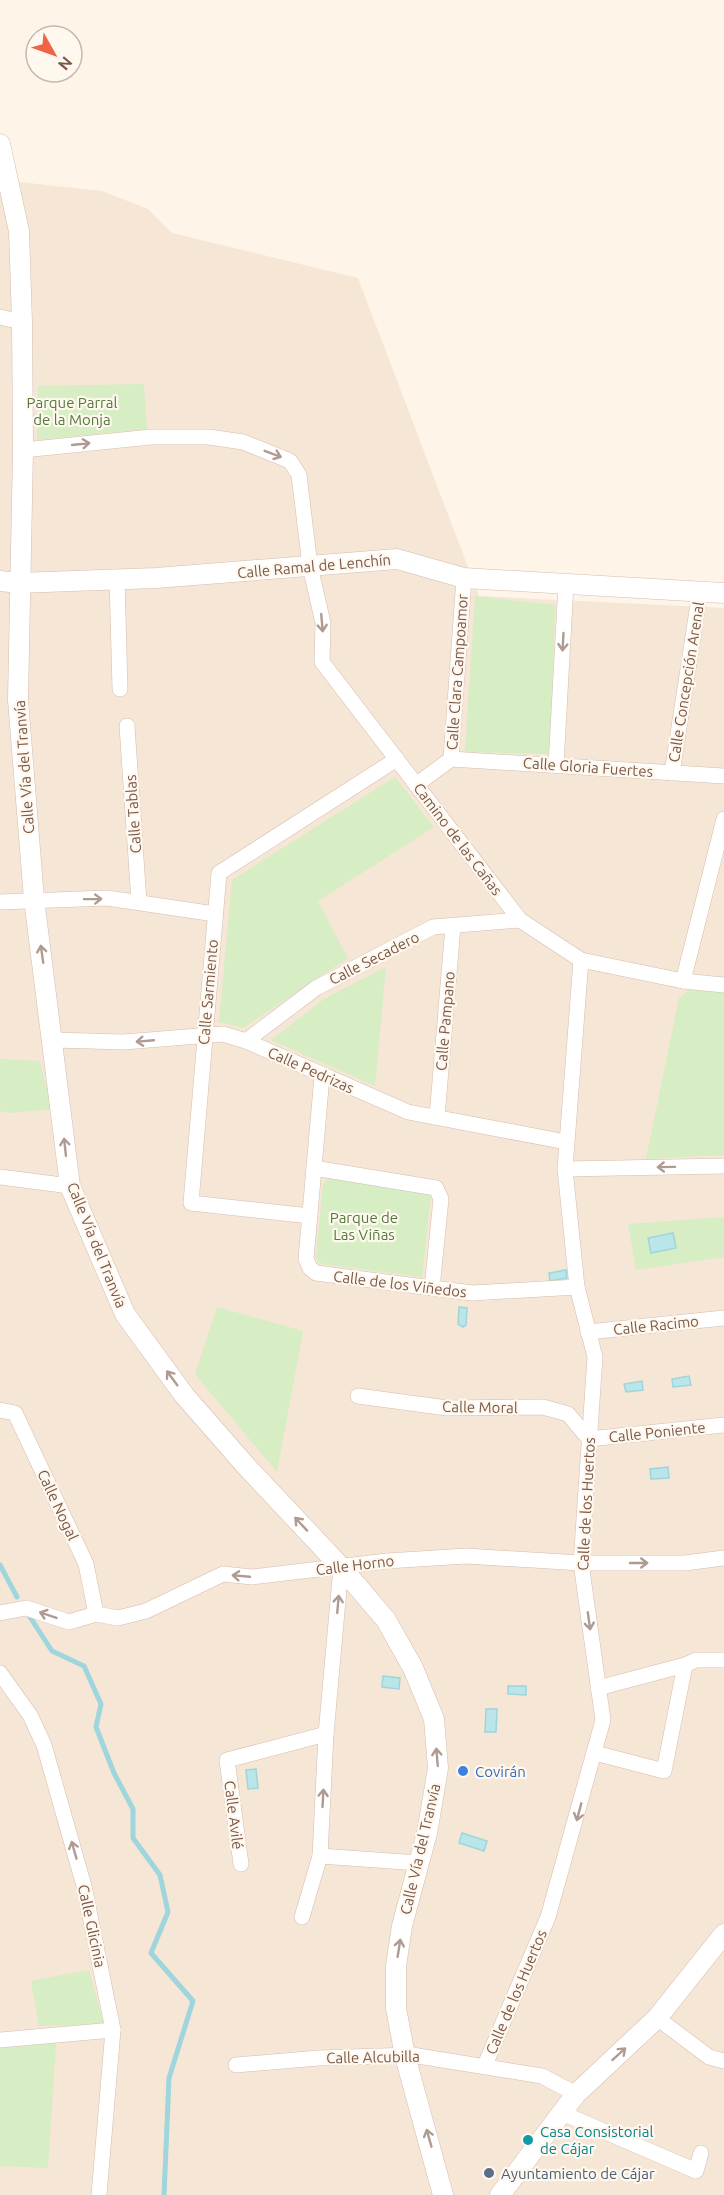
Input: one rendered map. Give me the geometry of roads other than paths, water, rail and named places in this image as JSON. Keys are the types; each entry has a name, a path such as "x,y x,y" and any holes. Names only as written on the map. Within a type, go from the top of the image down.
{"street":[{"name":"Calle Vía del Tranvía","path":"0,144 19,231 22,322 22,450 9,582 34,899 70,1186 125,1314 184,1395 246,1466 341,1567 386,1620 402,1646 434,1719 438,1768 419,1863 402,1926 396,1966 396,2008 405,2056 443,2195"},
{"path":"0,317 22,322"},
{"name":"Camino de las Cañas","path":"22,450 151,437 209,437 243,442 290,460 299,475 310,566 323,623 322,662 520,920 580,960 683,981 724,985"},
{"name":"Calle Ramal de Lenchín","path":"9,582 117,579 397,559 464,578 724,592"},
{"name":"Calle Clara Campoamor","path":"416,785 451,759 464,578"},
{"path":"117,579 120,689"},
{"path":"556,765 566,584"},
{"name":"Calle Concepción Arenal","path":"672,772 699,591"},
{"name":"Calle Tablas","path":"127,726 139,902"},
{"name":"Calle Sarmiento","path":"310,1216 191,1203 203,1036 219,873 397,759"},
{"name":"Calle Gloria Fuertes","path":"451,759 724,776"},
{"path":"683,981 717,876 724,819"},
{"path":"0,902 107,898 215,914"},
{"name":"Calle Secadero","path":"246,1041 316,987 433,927 520,920"},
{"name":"Calle Pampano","path":"437,1117 453,926"},
{"name":"Calle de los Huertos","path":"485,2065 548,1917 603,1720 581,1563 595,1358 578,1287 565,1169 580,960"},
{"name":"Calle Pedrizas","path":"53,1040 124,1042 223,1034 246,1041 408,1112 566,1142"},
{"name":"Calle de los Viñedos","path":"322,1076 306,1259 310,1268 316,1273 472,1293 578,1287"},
{"path":"565,1169 724,1166"},
{"path":"314,1168 436,1188 441,1199 432,1288"},
{"path":"0,1176 70,1186"},
{"name":"Calle Racimo","path":"588,1332 724,1318"},
{"name":"Calle Moral","path":"358,1396 447,1408 543,1407 568,1414 590,1439"},
{"name":"Calle Nogal","path":"0,1410 15,1413 86,1564 96,1614"},
{"name":"Calle Poniente","path":"590,1439 724,1425"},
{"name":"Calle Horno","path":"0,1613 26,1608 69,1622 96,1614 118,1618 146,1611 223,1574 252,1577 387,1560 466,1556 581,1563 685,1563 724,1558"},
{"path":"302,1917 320,1856 326,1734 341,1567"},
{"path":"598,1688 686,1665 696,1660 724,1660"},
{"path":"595,1753 664,1771 686,1665"},
{"name":"Calle Glicinia","path":"0,1673 30,1714 44,1745 84,1886 113,2030 99,2195"},
{"name":"Calle Avilé","path":"241,1864 227,1760 326,1734"},
{"path":"320,1856 419,1863"},
{"path":"501,2195 576,2094 657,2018 724,1934"},
{"path":"657,2018 709,2057 724,2061"},
{"path":"0,2040 113,2030"},
{"name":"Calle Alcubilla","path":"236,2065 319,2058 405,2056 485,2065 542,2076 576,2094"},
{"path":"562,2113 696,2171 701,2153"}],"water":[{"path":"673,1233 676,1248 651,1253 648,1238"},
{"path":"566,1270 567,1278 550,1281 549,1273"},
{"path":"459,1307 467,1308 466,1325 463,1327 458,1324"},
{"path":"689,1376 691,1385 673,1387 672,1379"},
{"path":"642,1381 643,1390 626,1392 624,1384"},
{"path":"668,1467 669,1478 651,1479 650,1469"},
{"path":"383,1676 400,1678 399,1689 382,1687"},
{"path":"508,1686 526,1686 526,1695 508,1694"},
{"path":"486,1709 497,1709 496,1732 485,1732"},
{"path":"256,1769 258,1788 248,1789 246,1770"},
{"path":"462,1833 487,1841 484,1851 459,1843"}],"waterway":[{"path":"0,1565 17,1597"},
{"path":"28,1614 52,1651 84,1666 101,1704 96,1727 114,1773 133,1809 133,1838 160,1875 168,1912 151,1953 193,2001 169,2078 164,2195"}],"place":[{"name":"Covirán","path":"463,1771"},
{"name":"Casa Consistorial de Cájar","path":"528,2140"},
{"name":"Ayuntamiento de Cájar","path":"489,2173"}],"park label":[{"name":"Parque Parral de la Monja","path":"72,410"},
{"name":"Parque de Las Viñas","path":"364,1226"}]}
